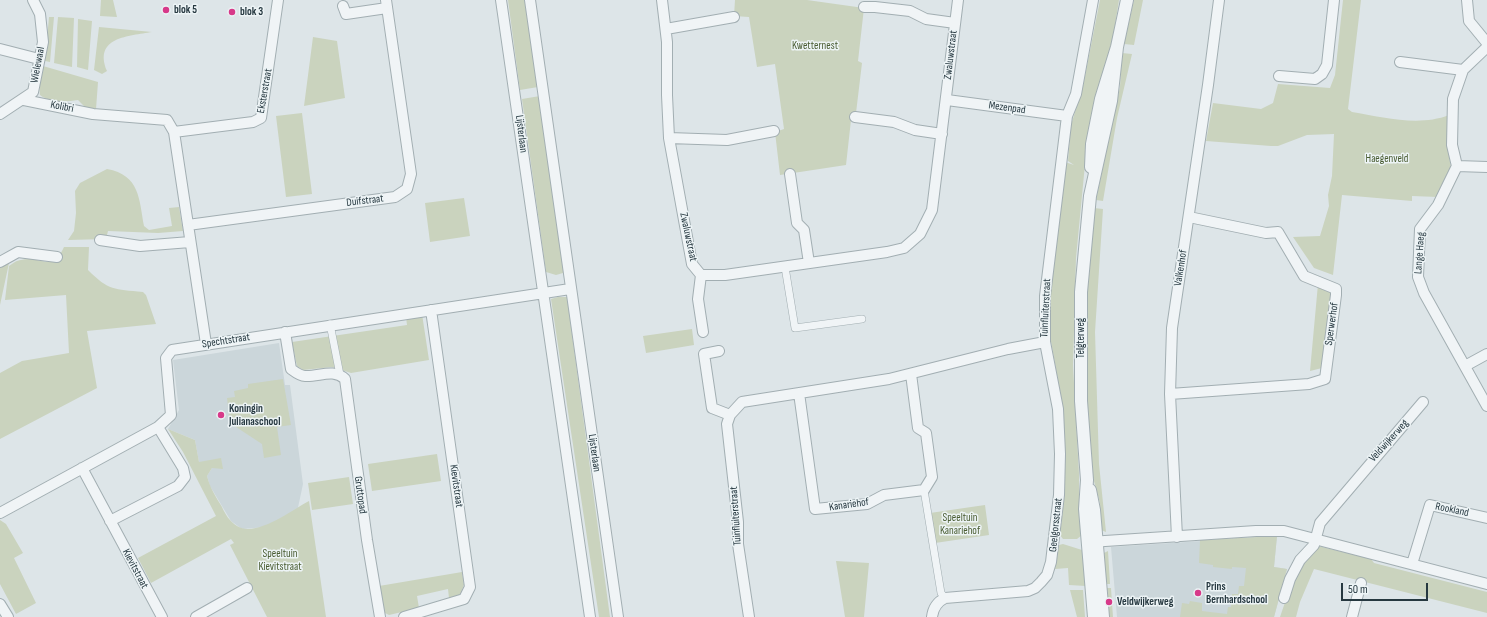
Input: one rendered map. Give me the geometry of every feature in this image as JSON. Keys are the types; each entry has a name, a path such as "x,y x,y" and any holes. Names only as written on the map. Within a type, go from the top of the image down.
{"street":[{"name":"Wielewaal","path":"0,114 24,100 33,92 43,42 40,14 33,0"},
{"name":"Eksterstraat","path":"174,132 253,122 261,118 278,0"},
{"name":"Lijsterlaan","path":"501,0 542,293 590,617"},
{"name":"Lijsterlaan","path":"530,0 570,289 618,617"},
{"name":"Zwaluwstraat","path":"662,0 666,29 669,138 692,264 701,275 725,275 904,248 920,234 932,210 958,0"},
{"name":"Tuinfluiterstraat","path":"749,617 738,544 738,522 727,424 730,415 742,402 911,374 1000,350 1045,342 1045,290 1067,116 1076,94 1093,0"},
{"name":"Telgterweg","path":"1094,617 1094,510 1087,480 1081,401 1081,292 1090,196 1111,101 1117,47 1127,0"},
{"name":"Valkenhof","path":"1177,537 1170,394 1172,328 1189,218 1190,197 1208,86 1219,0"},
{"path":"1279,76 1315,79 1322,74 1327,65 1334,0"},
{"path":"1467,0 1469,21 1487,43"},
{"name":"Duifstraat","path":"188,225 395,197 407,190 411,174 387,4 346,14 343,6"},
{"name":"Zwaluwstraat","path":"864,7 875,6 910,11 926,19 955,23"},
{"path":"666,29 734,17"},
{"path":"1487,47 1463,70 1453,99 1452,145 1457,166 1487,167"},
{"path":"0,49 39,59"},
{"path":"1400,62 1463,70"},
{"name":"Kolibri","path":"24,100 100,115 167,120 174,132"},
{"name":"Mezenpad","path":"946,100 1067,116"},
{"path":"855,118 894,122 915,130 942,134"},
{"path":"669,138 727,140 774,131"},
{"path":"174,132 206,344"},
{"name":"Lange Haeg","path":"1457,166 1438,205 1420,229 1418,277 1424,293 1487,406"},
{"path":"790,174 797,223 804,230 808,263"},
{"name":"Sperwerhof","path":"1170,394 1309,384 1325,379 1336,295 1336,289 1304,276 1278,232 1266,233 1189,218"},
{"path":"100,240 140,246 190,242"},
{"path":"0,262 18,252 57,257"},
{"path":"785,267 795,328 862,319"},
{"path":"701,275 698,299 703,332"},
{"path":"542,293 570,289"},
{"name":"Spechtstraat","path":"0,513 158,427 171,415 166,358 172,350 330,324 542,293"},
{"name":"Kievitstraat","path":"404,617 464,599 470,587 431,310"},
{"name":"Gruttopad","path":"330,324 340,374 344,379 367,540 380,617"},
{"path":"285,332 291,369 303,377 330,373 340,374"},
{"name":"Geelgorsstraat","path":"945,598 1028,591 1035,588 1047,575 1051,562 1055,534 1060,454 1058,410 1045,342"},
{"path":"719,351 704,354 712,408 730,415"},
{"path":"1465,366 1487,354"},
{"path":"911,374 918,428 926,433 932,477 924,490 941,593 945,598 938,602 932,617"},
{"name":"Kanariehof","path":"800,393 815,509 866,504 884,495 924,490"},
{"name":"Veldwijkerweg","path":"1284,598 1290,579 1300,560 1314,545 1320,523 1423,402"},
{"path":"110,521 178,486 185,477 184,468 158,427"},
{"name":"Kievitstraat","path":"82,468 162,617"},
{"name":"Rookland","path":"1412,564 1430,505 1487,518"},
{"path":"1093,542 1256,531 1284,531 1487,584"},
{"name":"Telgterweg","path":"1093,542 1103,617"},
{"path":"1352,617 1361,582"},
{"path":"196,617 247,588"},
{"path":"0,604 8,617"}],"shaded area":[{"path":"279,343 285,385 290,385 303,484 296,517 278,526 242,529 231,521 210,486 207,476 212,468 199,462 195,440 168,429 179,410 173,360"},
{"name":"Prins Bernhardschool","path":"1277,536 1274,567 1287,569 1274,617 1117,617 1111,547"}],"green space":[{"path":"101,0 113,0 117,17 100,16"},
{"path":"508,0 526,0 538,87 520,90"},
{"name":"Kwetternest","path":"735,0 807,0 864,8 858,61 862,63 856,113 851,120 846,165 780,175 775,132 784,129 775,64 757,67 749,17 734,16"},
{"path":"1100,0 1119,0 1112,44 1088,133 1076,258 1073,365 1079,474 1079,513 1082,535 1077,539 1063,539 1060,535 1065,491 1064,441 1060,391 1050,336 1048,308 1065,162 1074,165 1068,161 1071,125 1083,86"},
{"path":"1134,0 1143,0 1134,45 1124,44"},
{"name":"Haegenveld","path":"1343,0 1361,0 1348,109 1352,112 1413,121 1437,119 1449,115 1447,144 1452,174 1438,197 1412,196 1412,201 1342,195 1333,275 1314,268 1293,237 1320,236 1329,206 1328,195 1332,176 1334,134 1307,135 1278,146 1206,141 1213,103 1261,109 1273,103 1278,84 1330,88 1335,75"},
{"path":"49,17 54,17 50,62 45,61"},
{"path":"58,17 74,18 72,67 54,63"},
{"path":"78,19 92,21 88,70 77,67"},
{"path":"99,27 152,32 124,37 109,45 105,51 104,60 107,71 102,74 94,70"},
{"path":"313,37 337,41 345,98 304,106"},
{"path":"1122,53 1132,54 1117,118 1103,201 1096,200 1120,87"},
{"path":"43,66 98,82 96,109 85,107 78,100 53,101 40,95 40,80"},
{"path":"540,96 564,263 563,273 556,275 546,272 522,99"},
{"path":"302,113 312,194 286,197 276,116"},
{"path":"107,169 118,172 132,183 139,198 144,226 149,230 172,226 169,208 179,207 183,231 158,233 108,231 106,239 68,240 74,231 76,213 75,191 80,183"},
{"path":"464,198 470,236 430,242 425,203"},
{"path":"1094,208 1103,209 1095,332 1099,464 1106,532 1101,530 1100,503 1092,474 1087,391 1088,278"},
{"path":"64,247 89,247 88,270 101,282 112,288 143,292 146,295 156,324 87,331 97,388 0,439 0,373 22,361 69,353 66,295 5,300 9,266 15,262 28,259 50,262 55,260 60,255"},
{"path":"9,263 0,305 0,268"},
{"path":"1318,284 1333,288 1322,368 1310,371"},
{"path":"567,297 610,617 599,617 551,299"},
{"path":"422,314 429,360 351,373 332,367 303,370 297,366 292,342 407,325 406,317"},
{"path":"692,329 694,345 646,353 643,336"},
{"path":"283,379 291,425 277,427 281,455 264,458 262,444 230,423 227,398 235,397 234,391 248,388 248,384"},
{"name":"Speeltuin Kievitstraat","path":"168,429 195,440 199,462 221,458 223,469 212,468 207,476 211,488 226,515 237,526 245,529 264,526 309,501 326,617 267,617 230,545 234,543 231,539 151,583 138,558 216,516 183,452"},
{"path":"437,454 441,481 372,491 368,464"},
{"path":"349,477 353,504 312,510 308,483"},
{"name":"Speeltuin Kanariehof","path":"985,505 989,535 935,543 930,513"},
{"path":"0,520 6,524 23,553 14,558 36,603 16,614 0,584"},
{"path":"1277,536 1274,567 1287,569 1274,617 1180,617 1182,603 1189,604 1190,601 1202,603 1202,611 1227,614 1228,607 1231,607 1232,594 1238,594 1239,586 1244,586 1246,568 1232,567 1232,569 1213,567 1213,565 1199,563 1200,540"},
{"path":"1063,544 1082,550 1086,586 1069,585 1068,568 1055,569 1059,545"},
{"path":"1318,546 1371,559 1374,563 1487,592 1487,613 1314,569 1300,602 1296,617 1280,617 1295,573"},
{"path":"1108,551 1110,584 1106,584 1104,553"},
{"path":"836,561 869,563 864,617 845,617"},
{"path":"462,572 464,585 460,595 449,598 448,589 417,596 419,608 389,615 383,612 379,586"},
{"path":"1107,588 1111,588 1113,617 1109,617"},
{"path":"1070,590 1083,590 1085,617 1077,617"}],"place":[{"name":"blok 5","path":"166,10"},
{"name":"blok 3","path":"232,12"},
{"name":"Koningin Julianaschool","path":"221,415"},
{"name":"Prins Bernhardschool","path":"1198,593"},
{"name":"Veldwijkerweg","path":"1109,602"}]}
